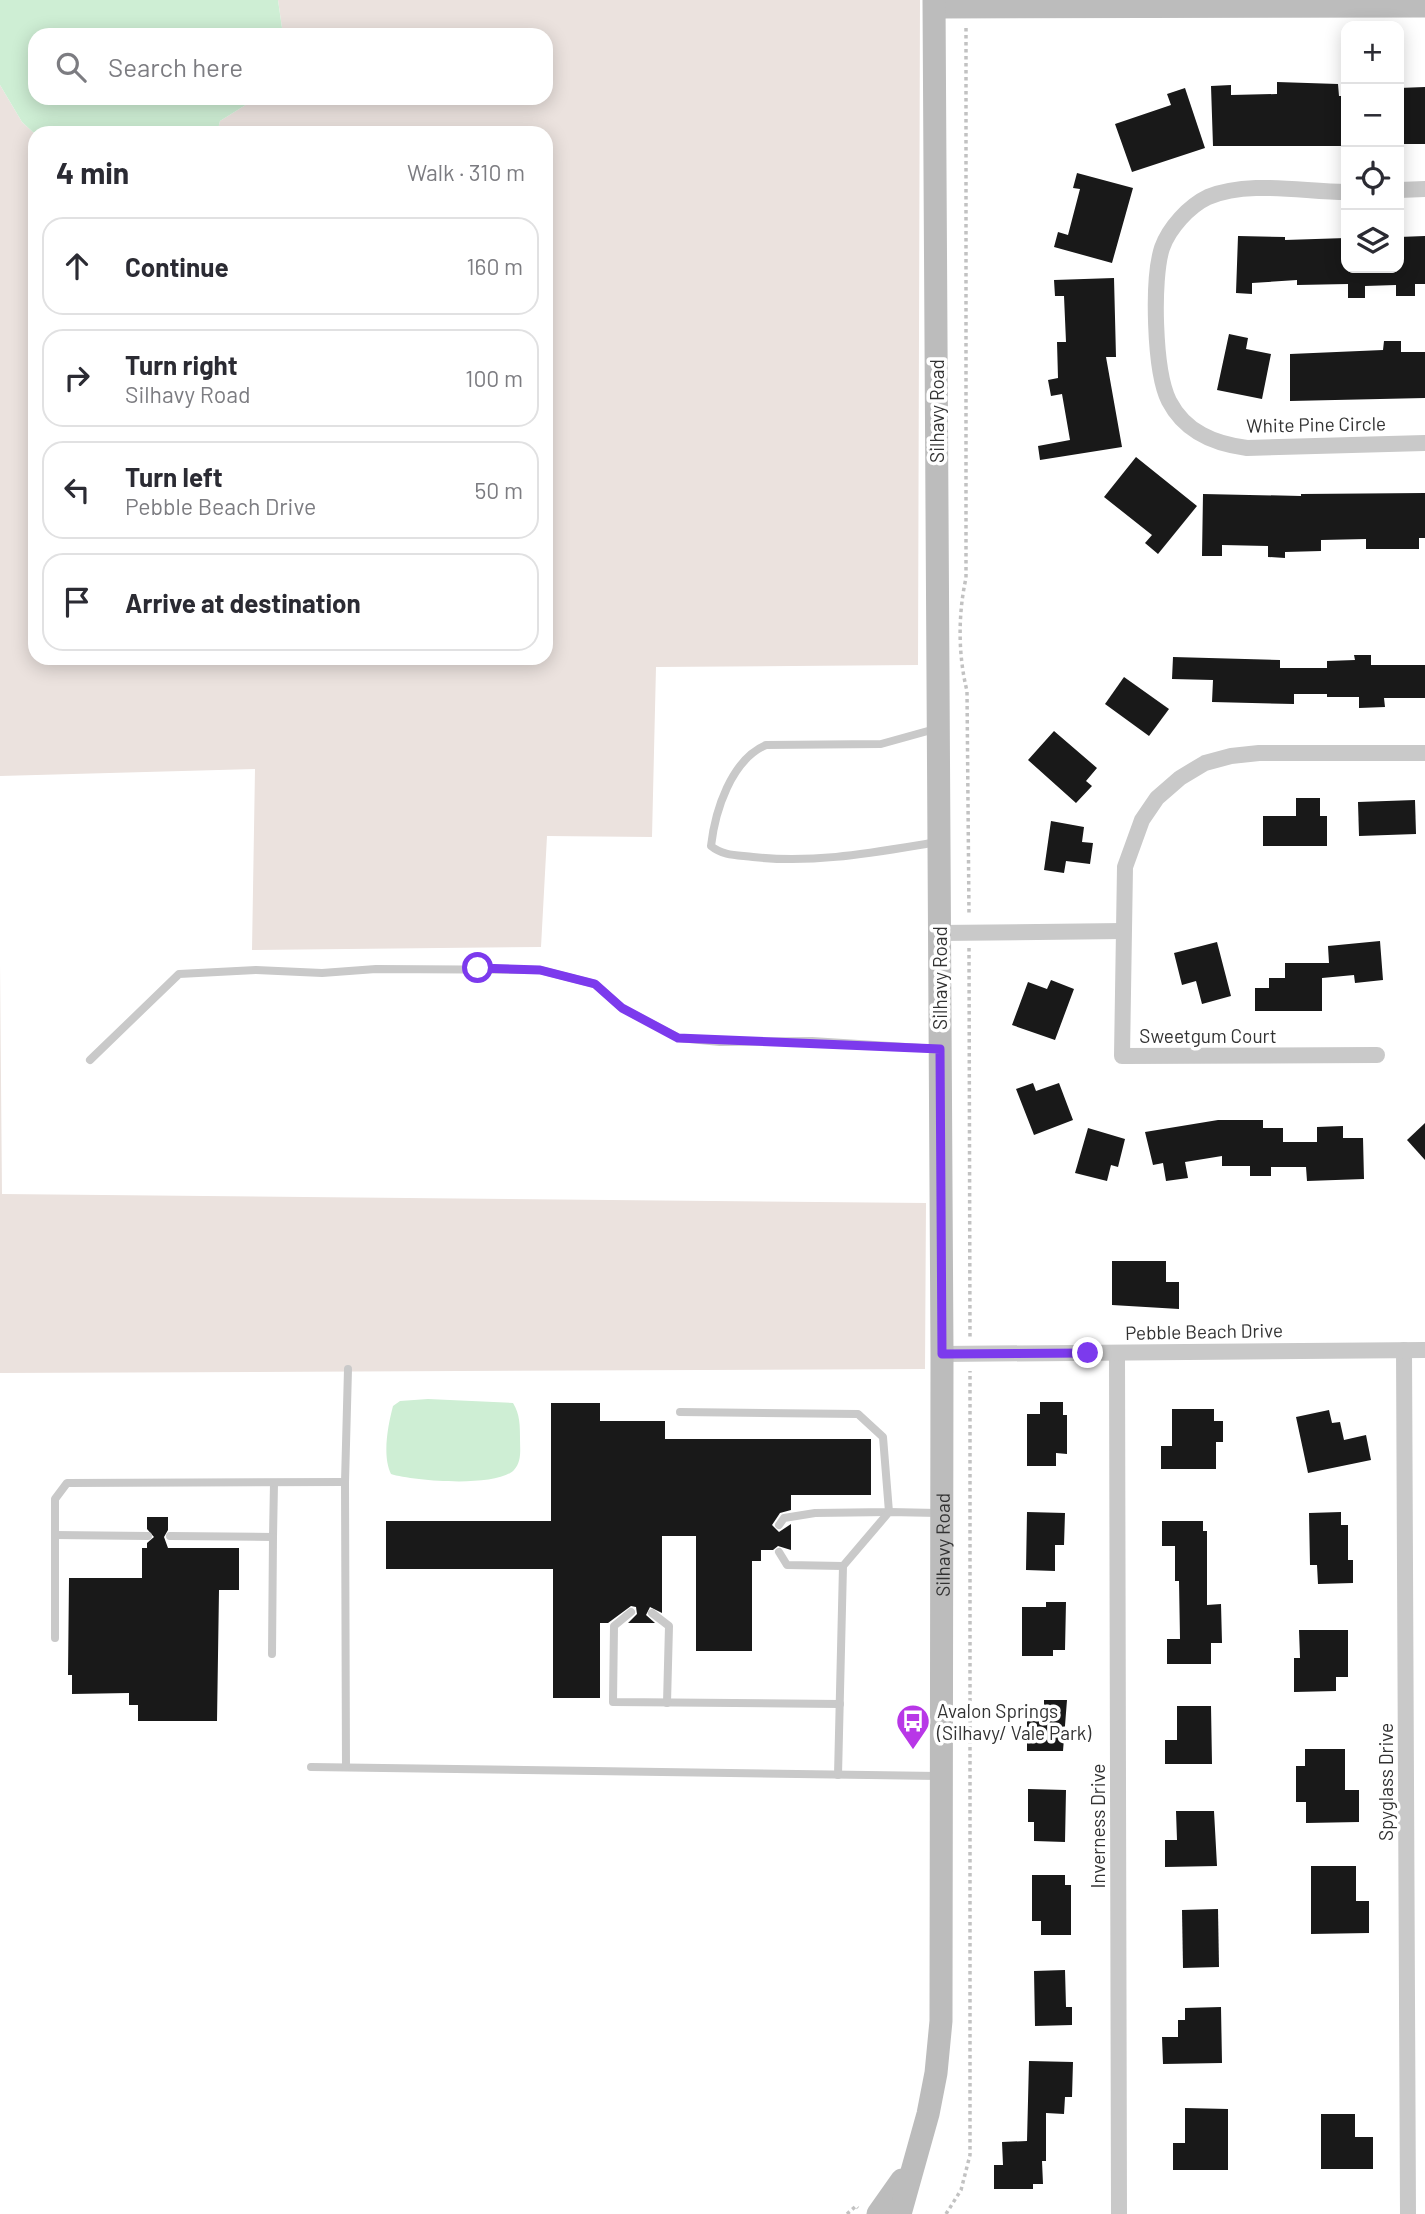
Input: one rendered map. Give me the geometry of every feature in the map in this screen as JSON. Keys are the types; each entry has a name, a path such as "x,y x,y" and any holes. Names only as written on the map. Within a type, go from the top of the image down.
{"street":[{"path":"934,3 966,7 1239,3 1425,6"},
{"name":"Silhavy Road","path":"900,2214 936,2073 941,2021 942,1354 934,3"},
{"path":"1404,190 1425,189"},
{"name":"White Pine Circle","path":"1341,192 1226,191 1206,198 1191,209 1163,246 1158,267 1157,355 1161,380 1169,402 1185,422 1202,436 1222,445 1247,448 1425,443"},
{"path":"939,933 1123,931 1125,867 1142,820 1157,798 1205,763 1259,753 1425,753"},
{"name":"Sweetgum Court","path":"1123,931 1122,1056 1377,1055"},
{"name":"Spyglass Drive","path":"1404,1350 1408,2214"},
{"name":"Pebble Beach Drive","path":"942,1354 1425,1350"},
{"name":"Inverness Drive","path":"1117,1353 1119,2214"},
{"name":"Silhavy Road","path":"878,2214 913,2162"}],"lane":[{"path":"937,728 881,744 766,745 752,751 725,792 714,822 711,846 720,853 732,855 781,860 830,860 939,842"},
{"path":"90,1060 179,974 256,970 322,973 387,968 540,970 595,984 622,1008 678,1038 940,1049"},
{"path":"345,1767 345,1482 348,1369"},
{"path":"680,1412 858,1414 883,1437 889,1512 844,1566 838,1775"},
{"path":"55,1638 55,1499 66,1483 345,1482"},
{"path":"272,1654 274,1483"},
{"path":"779,1525 784,1518 815,1513 941,1513"},
{"path":"55,1535 148,1536"},
{"path":"170,1536 273,1537"},
{"path":"779,1552 787,1565 844,1566"},
{"path":"631,1612 614,1626 613,1702 840,1704"},
{"path":"652,1613 669,1626 667,1703"},
{"path":"311,1767 941,1776"}],"path":[{"path":"946,2214 961,2190 970,2145 969,933 967,691 962,670 961,601 966,566 966,7"},
{"path":"847,2214 856,2206 864,2214"}],"shaded area":[{"path":"0,0 278,0 282,28 28,28 28,105 246,105 220,121 219,126 28,128 0,85"},
{"path":"278,0 920,0 918,665 656,667 652,837 547,836 541,947 252,950 255,769 0,776 0,85 28,128 28,665 553,665 553,126 219,126 220,121 246,105 553,105 553,28 282,28"},
{"path":"0,963 2,1194 926,1203 925,1369 0,1373"},
{"path":"428,1399 513,1403 519,1420 520,1447 517,1467 505,1476 473,1481 435,1481 391,1474 386,1450 393,1406 400,1401"}],"building":[{"path":"1277,82 1338,84 1341,96 1341,146 1213,146 1211,86 1231,85 1231,95 1277,94"},
{"path":"1425,87 1425,144 1404,144 1404,88"},
{"path":"1185,88 1205,148 1132,172 1115,124 1171,105 1167,94"},
{"path":"1077,173 1133,188 1112,263 1054,247 1058,232 1068,235 1080,189 1073,188"},
{"path":"1238,236 1285,237 1285,240 1341,238 1341,273 1404,273 1404,237 1425,236 1425,284 1415,284 1415,296 1396,296 1396,285 1365,286 1365,298 1348,298 1348,284 1297,285 1297,280 1252,283 1252,294 1236,293"},
{"path":"1114,278 1116,357 1106,357 1122,447 1040,460 1038,446 1070,440 1062,394 1051,396 1048,380 1058,378 1057,342 1066,342 1064,296 1055,296 1054,280"},
{"path":"1229,334 1248,338 1246,349 1271,354 1262,399 1217,390"},
{"path":"1384,341 1401,341 1401,352 1425,352 1425,398 1290,401 1290,354 1383,350"},
{"path":"1136,457 1197,506 1158,554 1145,543 1152,535 1104,497"},
{"path":"1425,493 1425,538 1419,538 1419,549 1366,549 1366,539 1321,540 1321,551 1285,552 1285,558 1268,557 1268,546 1222,545 1222,556 1202,556 1203,494 1301,496"},
{"path":"1354,655 1371,655 1371,665 1425,665 1425,698 1384,698 1385,707 1359,708 1359,697 1327,697 1327,694 1294,694 1294,704 1212,702 1213,680 1172,679 1173,657 1280,660 1280,668 1327,668 1327,661 1355,660"},
{"path":"1124,677 1169,709 1149,736 1105,704"},
{"path":"1054,731 1097,768 1086,781 1092,786 1076,803 1028,760"},
{"path":"1296,798 1320,798 1320,816 1327,816 1327,846 1263,846 1263,816 1296,816"},
{"path":"1415,800 1416,834 1359,836 1358,802"},
{"path":"1051,821 1084,827 1082,842 1093,843 1090,864 1066,861 1064,873 1044,870"},
{"path":"1380,941 1383,980 1355,983 1354,975 1322,978 1322,1011 1255,1011 1255,988 1269,988 1269,978 1285,978 1285,963 1329,963 1328,946"},
{"path":"1217,942 1231,996 1202,1004 1196,981 1182,985 1174,953"},
{"path":"1051,980 1074,989 1055,1040 1012,1025 1028,982 1047,989"},
{"path":"1033,1083 1036,1091 1059,1083 1073,1120 1034,1135 1016,1089"},
{"path":"1218,1120 1263,1120 1263,1128 1283,1128 1283,1142 1317,1142 1317,1127 1343,1126 1343,1138 1363,1138 1364,1179 1307,1181 1306,1167 1271,1167 1271,1176 1250,1176 1250,1166 1222,1166 1222,1156 1185,1162 1188,1178 1166,1181 1163,1163 1153,1165 1145,1132"},
{"path":"1425,1123 1425,1160 1407,1140"},
{"path":"1088,1128 1125,1139 1118,1167 1111,1165 1107,1181 1075,1173"},
{"path":"1112,1261 1166,1261 1166,1282 1179,1282 1179,1309 1112,1305"},
{"path":"1040,1402 1063,1402 1063,1415 1067,1415 1067,1454 1056,1453 1056,1466 1027,1466 1027,1414 1040,1414"},
{"path":"551,1403 600,1403 600,1421 665,1421 665,1439 871,1439 871,1495 791,1495 791,1510 780,1513 772,1525 779,1532 791,1524 791,1550 778,1546 773,1550 761,1550 761,1561 752,1561 752,1651 696,1651 696,1536 662,1536 662,1613 650,1607 646,1615 655,1623 628,1623 637,1614 636,1607 631,1606 608,1623 600,1623 600,1698 553,1698 553,1569 386,1569 386,1521 551,1521"},
{"path":"1172,1409 1214,1409 1214,1421 1223,1421 1223,1442 1216,1442 1216,1469 1161,1469 1161,1446 1172,1446"},
{"path":"1329,1410 1332,1423 1340,1422 1344,1440 1366,1435 1371,1460 1308,1473 1296,1417"},
{"path":"1027,1512 1065,1513 1064,1545 1055,1545 1055,1571 1026,1570"},
{"path":"1341,1512 1341,1525 1348,1525 1348,1560 1353,1560 1353,1583 1318,1584 1317,1565 1310,1565 1309,1513"},
{"path":"147,1517 168,1517 168,1530 164,1537 168,1548 239,1548 239,1590 219,1590 217,1721 138,1721 138,1705 129,1705 129,1693 72,1694 72,1675 68,1675 69,1578 142,1578 142,1548 147,1548 147,1543 154,1537 147,1529"},
{"path":"1162,1521 1203,1521 1203,1531 1207,1531 1207,1605 1221,1604 1222,1643 1211,1643 1211,1664 1167,1664 1167,1639 1180,1639 1179,1581 1175,1581 1175,1546 1162,1546"},
{"path":"1046,1602 1066,1602 1065,1650 1053,1650 1053,1656 1022,1656 1022,1607 1046,1607"},
{"path":"1299,1630 1348,1630 1348,1677 1336,1677 1336,1691 1294,1692 1294,1658 1300,1658"},
{"path":"1044,1700 1067,1700 1063,1751 1027,1751 1027,1711 1044,1711"},
{"path":"1177,1706 1211,1706 1212,1764 1165,1764 1165,1740 1177,1740"},
{"path":"1305,1749 1345,1749 1345,1790 1359,1790 1359,1822 1306,1823 1306,1802 1296,1802 1296,1766 1305,1766"},
{"path":"1028,1789 1066,1790 1065,1842 1034,1841 1034,1822 1028,1822"},
{"path":"1176,1811 1214,1811 1217,1866 1165,1867 1165,1840 1177,1840"},
{"path":"1311,1866 1356,1866 1356,1901 1369,1901 1369,1933 1311,1934"},
{"path":"1032,1875 1065,1875 1065,1885 1071,1885 1071,1935 1041,1935 1041,1921 1032,1921"},
{"path":"1218,1909 1219,1967 1183,1968 1182,1910"},
{"path":"1065,1970 1066,2007 1072,2007 1072,2025 1035,2026 1034,1971"},
{"path":"1221,2007 1222,2063 1163,2064 1162,2037 1178,2037 1178,2020 1185,2020 1185,2008"},
{"path":"1029,2061 1073,2062 1072,2097 1065,2097 1064,2114 1046,2113 1043,2184 1033,2184 1033,2189 994,2189 994,2165 1003,2165 1002,2142 1027,2141"},
{"path":"1185,2108 1228,2109 1228,2170 1173,2170 1173,2143 1185,2143"},
{"path":"1321,2114 1355,2114 1355,2137 1373,2137 1373,2169 1321,2169"}],"place":[{"name":"Avalon Springs (Silhavy/ Vale Park)","path":"913,1751"}],"route":[{"path":"478,968 540,970 595,984 622,1008 678,1038 720,1042 812,1041 940,1049 942,1354 1088,1353"}]}
